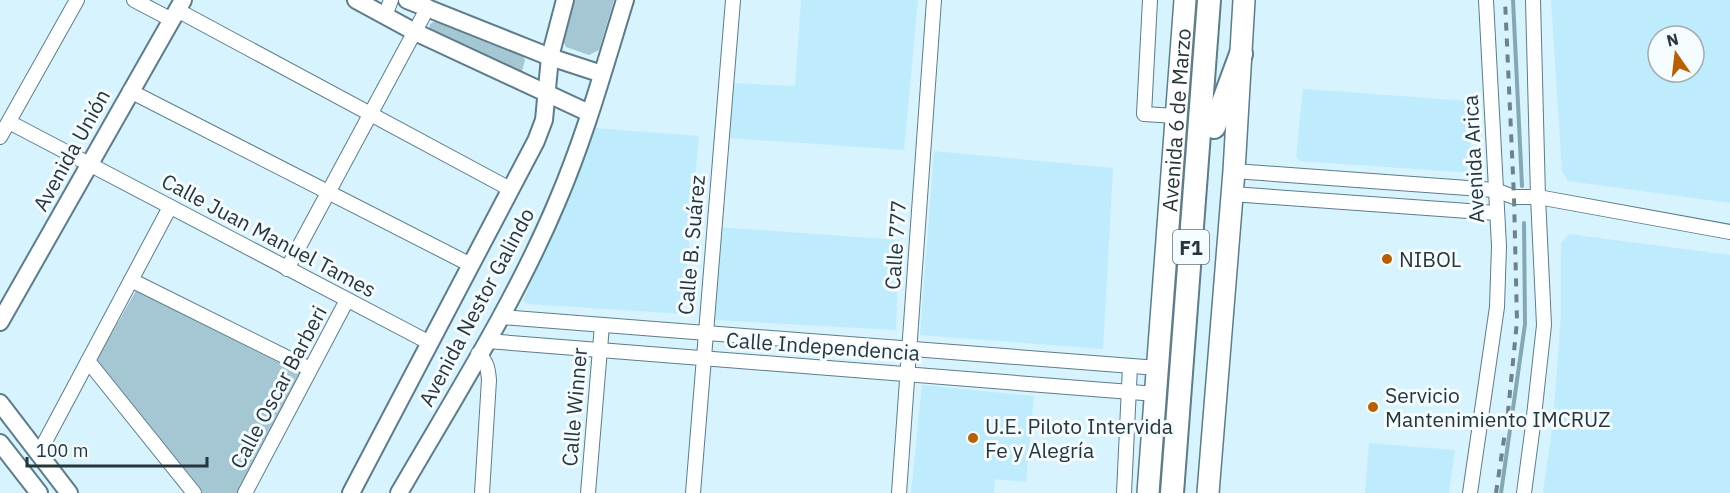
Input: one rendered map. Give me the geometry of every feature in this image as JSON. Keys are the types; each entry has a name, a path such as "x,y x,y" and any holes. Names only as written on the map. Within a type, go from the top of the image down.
{"highway":[{"name":"Avenida 6 de Marzo","path":"1172,493 1209,0"},
{"name":"Avenida 6 de Marzo","path":"1188,493 1223,0"},
{"path":"1214,127 1241,54"}],"main road":[{"name":"Avenida 6 de Marzo","path":"1148,493 1185,0"},
{"path":"1208,493 1234,171 1244,0"}],"street":[{"path":"0,137 77,0"},
{"path":"134,0 177,10 510,189"},
{"path":"356,0 415,32 590,113"},
{"path":"385,16 390,0"},
{"path":"407,0 550,57 602,74"},
{"name":"Avenida Nestor Galindo","path":"351,493 536,141 544,120 550,57 565,0"},
{"name":"Avenida Nestor Galindo","path":"399,493 501,317 557,203 590,113 625,0"},
{"name":"Calle B. Suárez","path":"693,493 733,0"},
{"name":"Calle 777","path":"899,493 934,0"},
{"path":"1150,0 1144,114 1176,116"},
{"name":"Avenida Arica","path":"1470,493 1497,307 1499,246 1486,0"},
{"path":"1524,493 1544,325 1533,0"},
{"path":"287,268 428,7"},
{"name":"Avenida Unión","path":"0,322 177,10"},
{"path":"130,91 471,265"},
{"name":"Calle Juan Manuel Tames","path":"9,122 430,343"},
{"path":"1234,171 1495,190 1514,197 1538,197 1730,232"},
{"path":"1232,194 1496,213"},
{"path":"39,453 170,207"},
{"path":"131,280 310,369"},
{"name":"Calle Oscar Barberi","path":"245,493 347,300"},
{"name":"Calle Independencia","path":"501,317 1158,368"},
{"name":"Calle Winner","path":"588,493 602,325"},
{"path":"482,347 489,380 482,493"},
{"name":"Calle Independencia","path":"482,347 600,350 1156,394"},
{"path":"88,361 194,493"},
{"path":"1124,493 1130,366"},
{"path":"0,403 69,493"},
{"path":"0,442 39,493"}],"shaded area":[{"path":"573,0 614,0 599,50 589,55 566,47 561,37"},
{"path":"801,0 918,0 904,150 729,138 732,83 795,86"},
{"path":"1551,0 1730,0 1730,203 1568,181 1562,171"},
{"path":"439,19 522,54 525,60 521,75 431,34 430,24"},
{"path":"1303,89 1469,101 1472,173 1299,161 1296,156"},
{"path":"595,128 699,136 683,314 529,304 523,301"},
{"path":"934,151 1113,168 1103,349 920,335"},
{"path":"719,227 899,240 896,330 714,320"},
{"path":"1569,234 1730,255 1730,493 1543,493 1553,422 1561,314 1561,243"},
{"path":"137,289 301,374 243,493 200,493 96,361"},
{"name":"U.E. Piloto Intervida Fe y Alegría","path":"922,385 1034,396 1026,482 995,479 994,493 911,493"},
{"path":"1369,443 1455,450 1449,493 1365,493"}],"waterway":[{"path":"1513,0 1522,186"},
{"path":"1501,493 1525,324 1524,223"}],"railway":[{"path":"1496,493 1508,412 1517,321 1505,0"}],"place":[{"name":"NIBOL","path":"1387,259"},
{"name":"Servicio Mantenimiento IMCRUZ","path":"1373,407"},
{"name":"U.E. Piloto Intervida Fe y Alegría","path":"973,438"}]}
